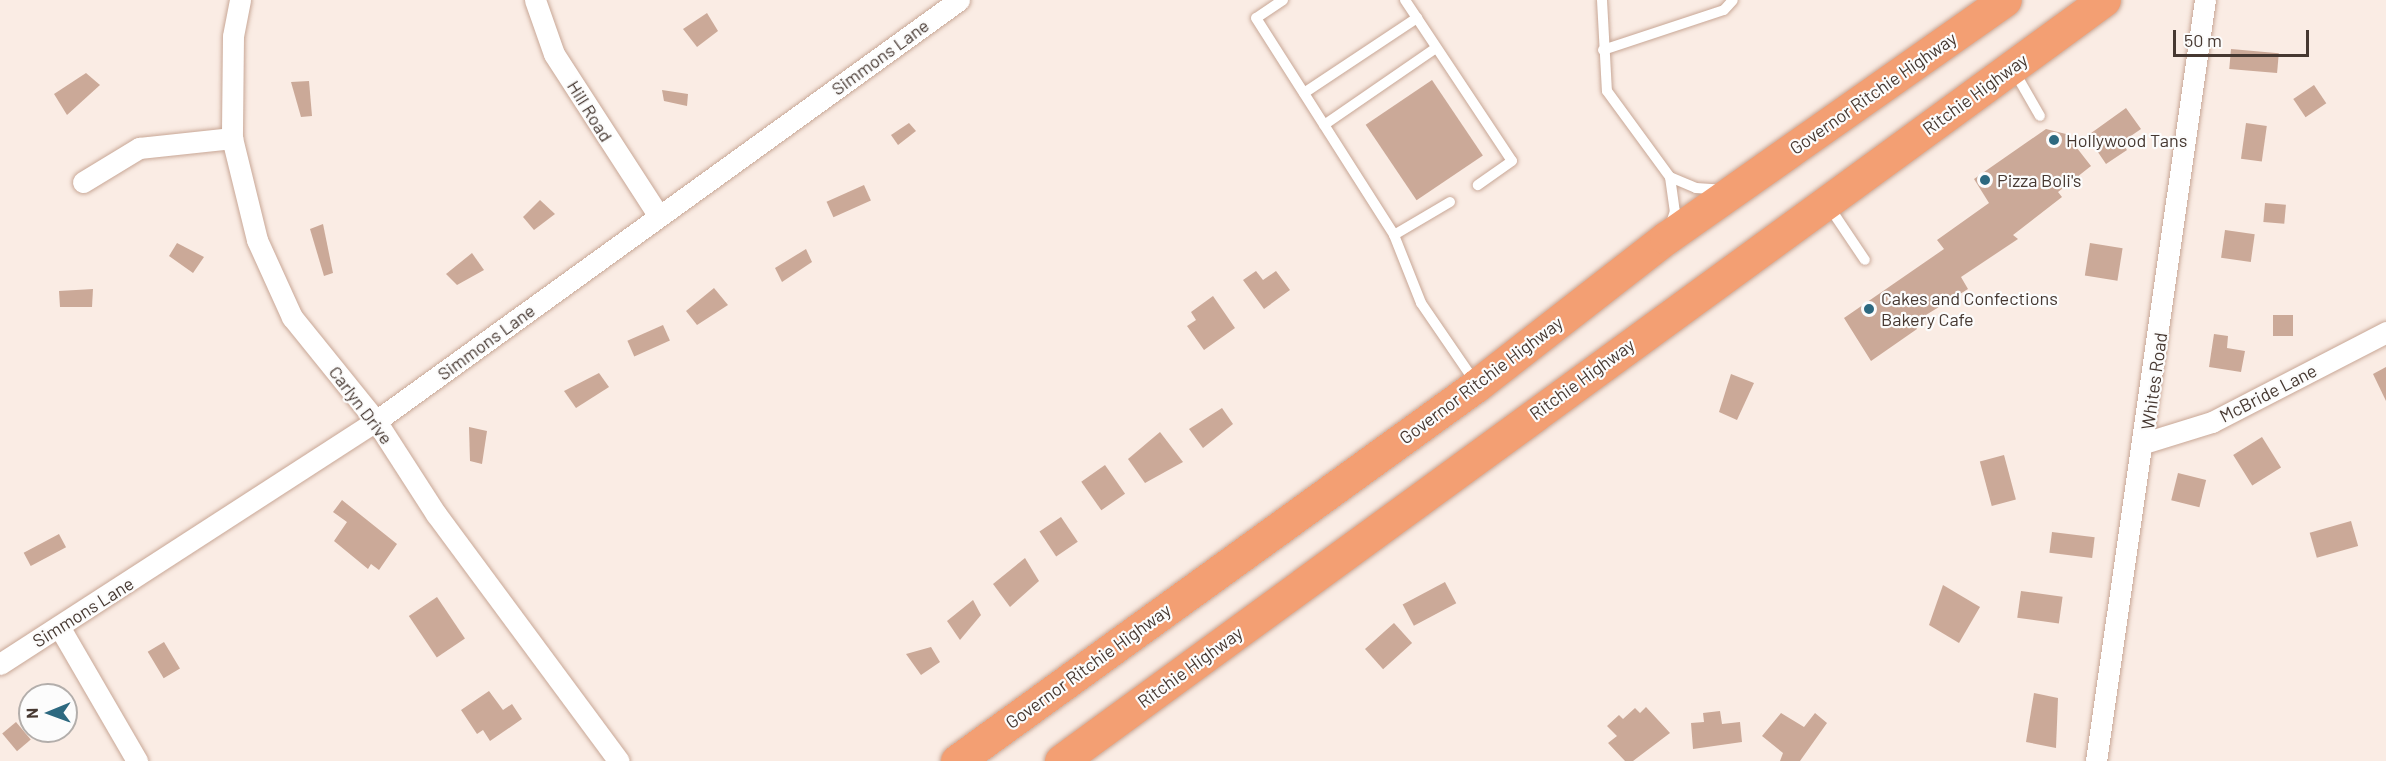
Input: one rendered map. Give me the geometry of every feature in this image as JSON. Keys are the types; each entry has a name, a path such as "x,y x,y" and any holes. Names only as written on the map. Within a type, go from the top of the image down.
{"highway":[{"name":"Governor Ritchie Highway","path":"957,761 1477,385 1666,238 2005,0"},
{"name":"Ritchie Highway","path":"1061,761 2104,0"}],"street":[{"name":"Carlyn Drive","path":"240,0 233,36 232,138 257,240 292,317 376,422 436,514 619,761"},
{"name":"Hill Road","path":"535,0 554,54 658,215"},
{"name":"Simmons Lane","path":"0,664 60,628 376,422 658,215 959,0"},
{"name":"Whites Road","path":"2096,761 2145,443 2205,0"},
{"path":"83,182 139,148 232,138"},
{"name":"McBride Lane","path":"2145,443 2212,422 2386,332"},
{"path":"60,628 137,761"}],"lane":[{"path":"1282,0 1256,18 1394,236 1421,303 1477,385"},
{"path":"1405,0 1512,161 1478,184"},
{"path":"1602,0 1607,91 1670,177 1675,211 1666,238"},
{"path":"1603,50 1725,10 1733,0"},
{"path":"1304,93 1414,14"},
{"path":"1324,125 1436,48"},
{"path":"2012,67 2040,116"},
{"path":"1670,177 1696,188 1735,191"},
{"path":"1394,236 1450,201"},
{"path":"1825,202 1865,260"}],"building":[{"path":"707,13 718,31 697,47 683,29"},
{"path":"2231,49 2279,53 2277,73 2229,69"},
{"path":"86,73 100,85 67,115 54,94"},
{"path":"1432,80 1483,155 1417,200 1366,125"},
{"path":"309,81 312,116 301,117 291,82"},
{"path":"2314,85 2326,103 2306,117 2293,99"},
{"path":"662,90 688,94 687,106 664,101"},
{"path":"2126,108 2141,129 2122,142 2127,150 2106,164 2087,136"},
{"path":"909,123 916,131 898,145 891,135"},
{"path":"2246,123 2267,126 2262,162 2241,159"},
{"path":"2046,129 2066,134 2091,166 2058,192 2062,197 2013,235 2018,239 1961,277 1968,289 1913,323 1917,329 1871,361 1844,318 1944,249 1937,240 1989,203 1974,179"},
{"path":"864,185 871,201 833,217 827,202"},
{"path":"540,200 555,214 534,230 523,217"},
{"path":"2265,203 2286,205 2284,224 2263,222"},
{"path":"323,224 333,273 324,276 310,229"},
{"path":"2225,230 2255,234 2251,262 2221,258"},
{"path":"177,243 204,257 193,273 169,256"},
{"path":"2090,243 2123,248 2117,281 2085,276"},
{"path":"806,249 812,262 782,282 775,268"},
{"path":"472,253 484,270 457,285 446,274"},
{"path":"1256,271 1263,280 1276,271 1290,290 1264,309 1243,280"},
{"path":"714,288 728,305 697,325 686,311"},
{"path":"93,289 92,307 60,307 59,291"},
{"path":"1213,296 1235,328 1204,350 1187,326 1196,320 1191,312"},
{"path":"2273,315 2293,315 2293,336 2273,336"},
{"path":"663,325 670,341 634,356 627,341"},
{"path":"2214,334 2228,336 2227,348 2245,351 2241,372 2209,367"},
{"path":"2386,367 2386,401 2373,374"},
{"path":"599,373 609,387 576,408 564,391"},
{"path":"1731,374 1754,383 1737,420 1719,412"},
{"path":"1222,408 1233,424 1203,448 1189,429"},
{"path":"469,427 487,431 482,464 470,461"},
{"path":"1160,432 1183,462 1145,483 1128,459"},
{"path":"2262,437 2281,468 2252,486 2233,455"},
{"path":"2004,455 2016,499 1992,506 1980,461"},
{"path":"1105,465 1125,494 1101,510 1081,482"},
{"path":"2178,473 2206,480 2199,507 2171,500"},
{"path":"342,500 397,544 379,570 371,564 368,569 334,541 347,522 333,512"},
{"path":"1061,517 1078,542 1056,556 1039,532"},
{"path":"2351,521 2358,546 2317,558 2310,533"},
{"path":"2052,532 2095,537 2092,558 2049,553"},
{"path":"59,534 66,547 31,566 24,553"},
{"path":"1025,558 1039,581 1010,607 993,584"},
{"path":"1445,582 1456,603 1414,626 1403,605"},
{"path":"1943,585 1980,607 1959,643 1929,625"},
{"path":"2021,591 2063,597 2059,624 2017,618"},
{"path":"437,597 465,638 437,657 409,616"},
{"path":"973,600 981,615 960,640 947,621"},
{"path":"1394,623 1412,643 1383,669 1365,649"},
{"path":"164,642 180,669 164,678 148,652"},
{"path":"931,647 940,662 921,675 906,654"},
{"path":"489,691 503,710 512,704 522,719 490,741 483,730 477,734 461,710"},
{"path":"2034,693 2058,698 2056,748 2026,742"},
{"path":"1646,707 1670,733 1633,761 1625,761 1608,743 1617,736 1607,726 1619,715 1623,719 1635,708 1640,713"},
{"path":"1720,711 1722,724 1740,722 1742,742 1693,749 1691,723 1704,722 1703,713"},
{"path":"1781,713 1804,727 1815,713 1827,723 1800,761 1780,761 1783,753 1762,736"},
{"path":"16,722 18,743 27,743 17,751 2,734"}],"place":[{"name":"Hollywood Tans","path":"2054,140"},
{"name":"Pizza Boli's","path":"1985,180"},
{"name":"Cakes and Confections Bakery Cafe","path":"1869,309"}]}
